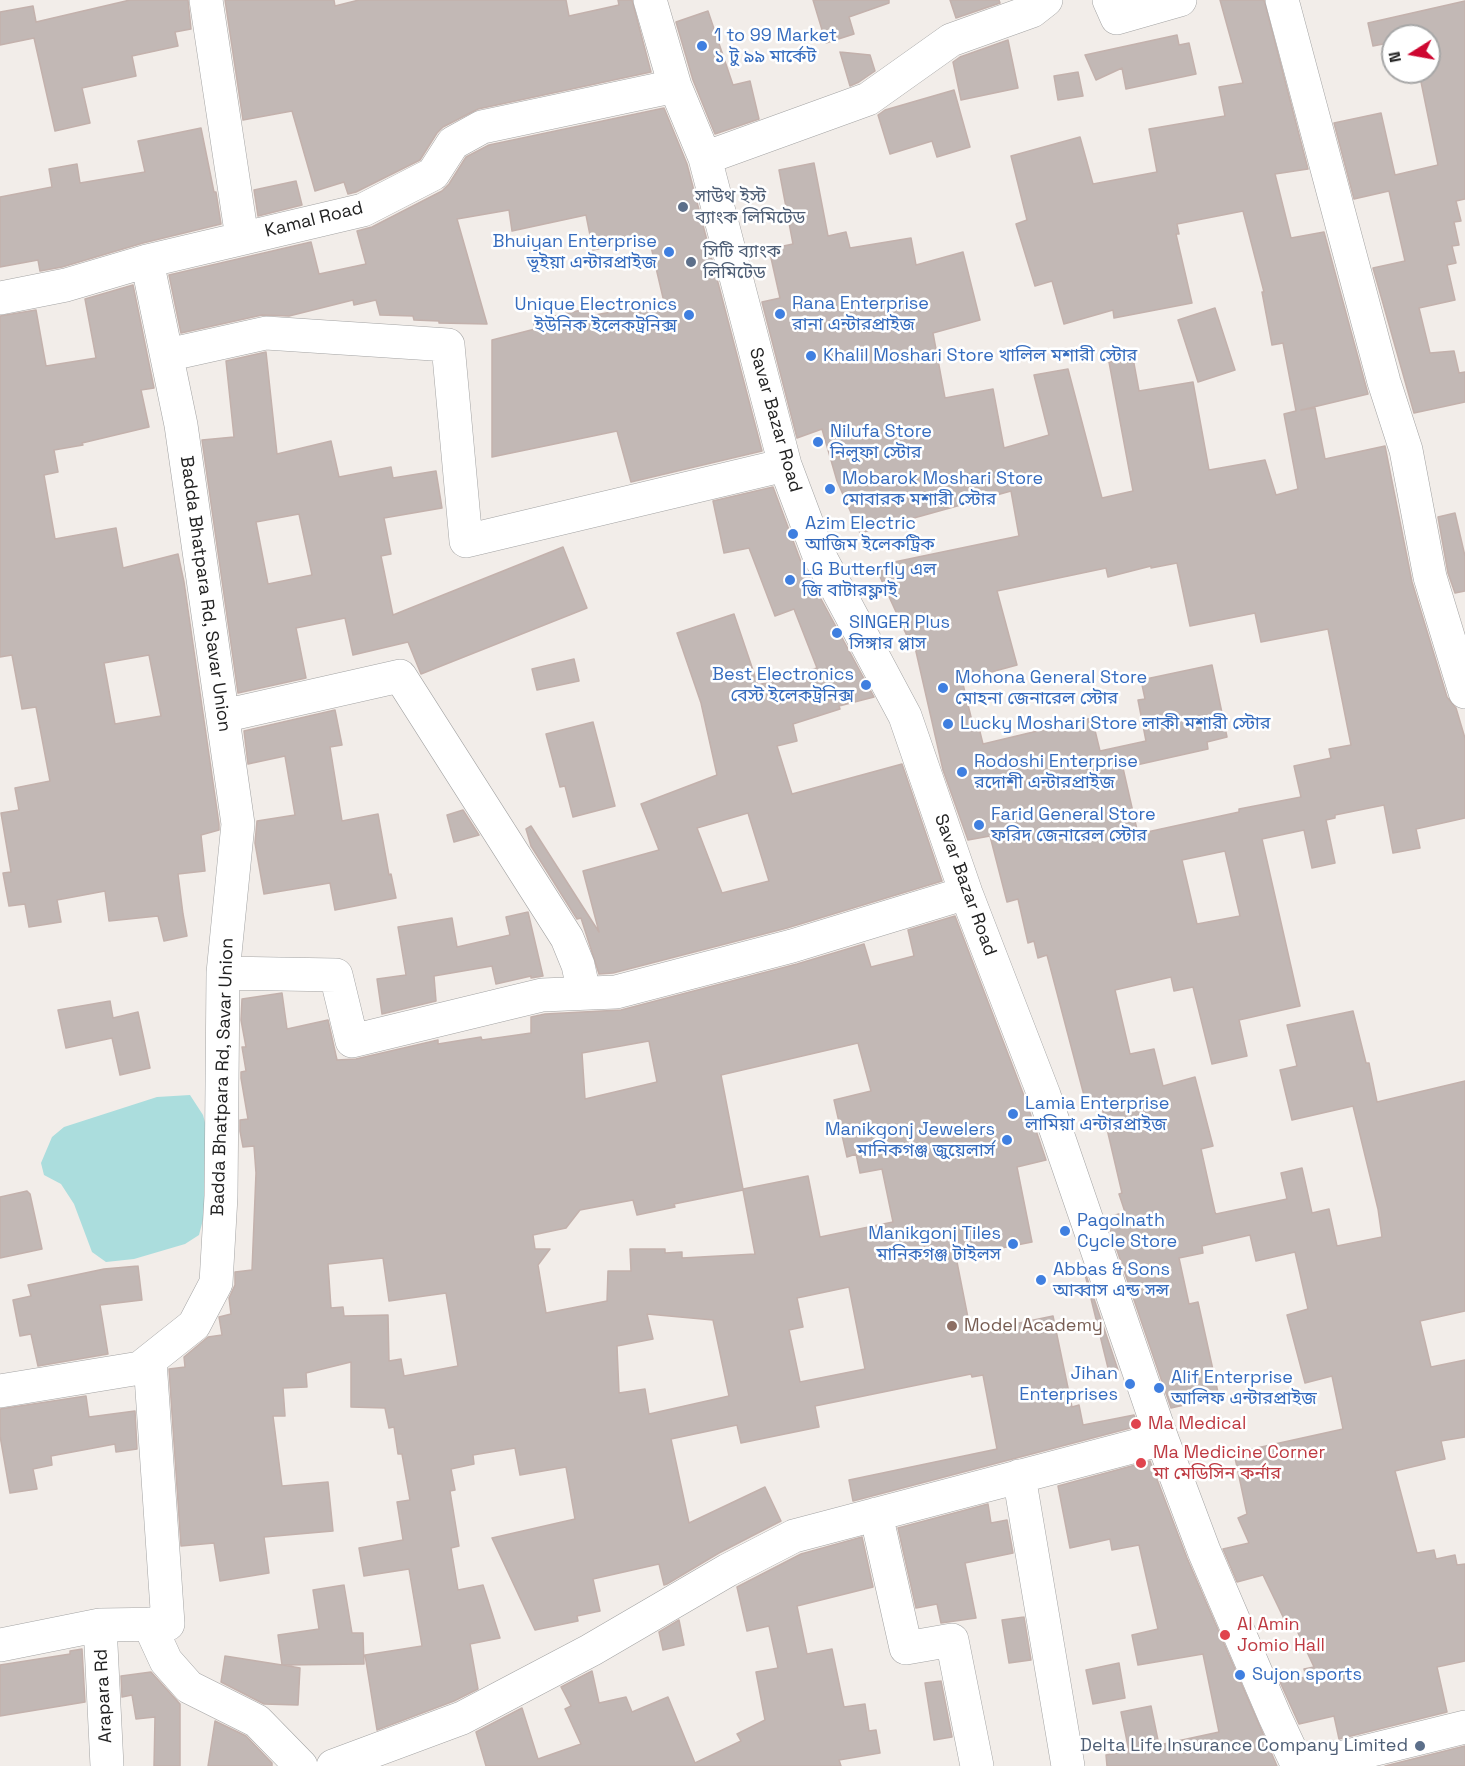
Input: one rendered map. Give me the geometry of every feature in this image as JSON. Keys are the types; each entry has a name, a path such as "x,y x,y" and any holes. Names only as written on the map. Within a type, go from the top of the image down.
{"street":[{"path":"206,0 242,238"},
{"name":"Savar Bazar Road","path":"650,0 675,86 705,158 785,465 818,553 905,716 966,893 1044,1095 1162,1439 1204,1551 1298,1766"},
{"path":"705,158 868,99 951,40 1032,11 1046,0"},
{"path":"1109,0 1117,18 1180,0"},
{"path":"1282,0 1384,382 1406,450 1430,577 1465,692"},
{"name":"Kamal Road","path":"0,298 66,285 147,261 363,210 433,174 453,143 482,127 675,86"},
{"name":"Badda Bhatpara Rd, Savar Union","path":"0,1391 140,1368 194,1325 216,1283 221,1196 223,973 238,824 181,425 147,261"},
{"path":"166,354 266,333 448,345 466,541 785,465"},
{"path":"223,716 400,676 567,938 578,964 584,993"},
{"path":"223,973 336,975 352,1041 542,995 616,992 770,952 966,893"},
{"path":"0,1645 100,1625 168,1624 150,1361"},
{"path":"333,1766 462,1718 591,1650 729,1570 794,1536 1162,1439"},
{"path":"1019,1476 1068,1766"},
{"path":"876,1514 906,1648 952,1640 977,1766"},
{"path":"149,1624 166,1660 189,1687 257,1720 301,1766"},
{"name":"Arapara Rd","path":"100,1625 107,1766"},
{"path":"1307,1766 1465,1727"}],"water":[{"path":"190,1095 203,1115 206,1126 206,1208 199,1235 185,1244 134,1259 106,1262 92,1252 74,1204 61,1184 44,1175 41,1163 52,1137 64,1127 157,1097"}],"building":[{"path":"130,0 188,0 191,29 175,32 178,46 132,56 136,76 82,88 90,123 55,131 34,38 0,45 0,12 33,6 36,22"},
{"path":"225,0 334,0 335,6 359,0 566,0 569,16 619,5 618,0 632,0 651,72 478,109 443,127 420,160 356,192 348,194 344,182 315,191 292,111 243,120"},
{"path":"813,0 889,0 889,3 849,17 854,34 826,43"},
{"path":"950,0 999,0 1000,3 956,18"},
{"path":"1220,0 1264,0 1308,169 1275,174 1291,238 1324,232 1368,394 1301,410 1315,408 1325,459 1385,446 1412,582 1447,697 1456,708 1465,738 1465,818 1416,829 1420,848 1393,853 1384,805 1335,815 1335,818 1326,820 1335,863 1312,868 1304,830 1262,839 1300,1006 1239,1020 1247,1056 1212,1064 1193,987 1174,991 1171,977 1115,990 1130,1054 1154,1049 1163,1086 1195,1077 1213,1146 1201,1149 1216,1214 1287,1199 1281,1173 1302,1168 1312,1213 1329,1209 1337,1246 1382,1237 1378,1209 1353,1106 1292,1120 1280,1070 1297,1066 1287,1025 1353,1011 1366,1063 1369,1063 1377,1102 1465,1081 1465,1311 1420,1321 1431,1367 1465,1360 1465,1437 1441,1441 1445,1459 1395,1471 1417,1553 1434,1550 1436,1559 1455,1555 1457,1565 1465,1564 1465,1661 1437,1667 1447,1712 1339,1739 1334,1716 1299,1724 1280,1682 1306,1677 1304,1669 1314,1667 1292,1620 1286,1623 1263,1575 1237,1582 1223,1549 1249,1543 1238,1518 1247,1514 1234,1453 1343,1429 1332,1376 1305,1383 1287,1315 1308,1309 1295,1252 1256,1261 1250,1235 1202,1246 1203,1253 1179,1258 1189,1304 1198,1302 1219,1397 1171,1408 1106,1218 1125,1212 1119,1194 1122,1193 1100,1099 1086,1103 1047,955 1038,958 1034,941 1028,943 1018,899 1007,902 990,836 968,840 943,770 912,634 907,636 875,566 1019,536 1011,491 860,533 837,481 822,429 797,438 762,302 780,298 769,249 793,244 779,170 814,163 828,236 846,232 850,248 911,238 916,265 963,252 980,320 933,333 945,398 993,389 1004,448 1049,435 1034,375 1068,369 1102,498 1133,491 1109,362 1133,358 1139,391 1193,382 1209,470 1265,460 1276,495 1298,489 1284,414 1296,411 1283,343 1272,345 1262,292 1264,292 1243,211 1177,224 1179,234 1176,234 1192,303 1114,318 1113,310 1064,324 1052,281 1035,286 1016,224 1027,220 1011,156 1080,137 1093,184 1157,172 1149,129 1225,116 1219,87 1243,83","holes":["1177,563 1190,626 1255,613 1261,642 1328,629 1351,745 1329,749 1331,758 1294,766 1301,797 1239,809 1239,812 1138,834 1123,768 1208,749 1207,742 1227,737 1212,665 1141,680 1145,699 1138,700 1146,741 1100,751 1092,718 983,744 977,720 972,721 962,680 1017,665 997,591 1106,568 1108,577 1151,566 1151,568","1225,851 1240,916 1197,924 1182,860"]},
{"path":"1465,1 1465,199 1456,201 1461,221 1454,222 1459,245 1452,246 1456,263 1447,265 1455,300 1419,308 1430,353 1454,351 1459,373 1465,372 1465,402 1414,413 1373,268 1405,261 1389,191 1354,199 1334,123 1381,113 1395,175 1438,165 1421,84 1441,84 1441,24 1381,24 1381,44 1373,46 1368,23"},
{"path":"708,11 733,85 750,81 759,119 715,134 693,80 676,22"},
{"path":"1177,35 1179,45 1189,43 1196,74 1126,89 1122,68 1096,80 1085,55"},
{"path":"1008,40 1018,88 961,100 953,62 960,57"},
{"path":"840,52 870,55 875,71 850,86"},
{"path":"1078,72 1083,96 1058,100 1054,76"},
{"path":"954,90 970,147 937,157 932,141 890,154 878,115 885,110"},
{"path":"664,108 687,164 762,451 631,482 617,431 492,457 492,340 535,329 533,321 586,309 590,316 664,302 649,238 593,250 586,215 512,231 509,210 457,219 487,324 439,323 439,321 414,320 413,316 380,315 376,300 354,305 353,300 289,316 262,315 181,333 169,275 311,242 319,274 366,264 357,231 372,227 442,191 466,157 489,145"},
{"path":"201,128 221,224 143,243 62,267 40,271 38,260 0,267 0,197 52,187 49,169 77,164 80,183 145,172 138,141"},
{"path":"296,181 302,205 258,216 254,190"},
{"path":"133,285 154,388 141,390 149,427 82,443 83,445 54,450 58,472 44,475 55,539 116,528 123,568 178,554 219,824 219,830 201,835 205,871 178,874 187,936 164,941 158,916 109,921 105,891 57,900 61,922 29,927 25,904 9,906 3,873 11,872 1,813 19,810 15,788 50,781 36,707 22,709 12,655 0,657 0,316 36,310 46,366 96,358 85,299","holes":["149,655 161,716 115,724 104,663"]},
{"path":"1215,308 1235,370 1198,382 1178,320"},
{"path":"266,352 277,454 331,441 339,477 391,467 393,478 436,471 442,508 384,518 391,554 381,556 393,615 563,547 587,608 421,674 408,642 353,655 345,618 296,628 306,678 238,693 202,440 234,437 226,361","holes":["299,514 312,575 268,584 256,522"]},
{"path":"773,487 801,562 874,697 839,706 840,709 793,724 797,741 777,746 792,794 902,764 942,881 787,928 613,973 599,974 581,918 577,919 531,846 526,829 531,826 599,932 583,871 659,850 641,804 717,775 701,703 677,633 734,614 758,685 817,668 794,609 775,616 749,548 724,553 713,501","holes":["748,813 769,881 722,893 697,828"]},
{"path":"1455,513 1465,556 1465,591 1455,593 1448,573 1438,517"},
{"path":"574,659 579,681 537,690 532,669"},
{"path":"335,710 342,745 330,747 342,821 378,814 389,875 391,874 396,898 335,910 330,883 264,894 255,843 257,821 295,815 285,756 248,764 244,731"},
{"path":"593,722 615,806 573,817 565,786 560,787 546,734"},
{"path":"463,810 479,835 454,842 447,815"},
{"path":"528,912 543,976 531,978 531,976 496,984 492,966 434,976 436,1001 382,1014 377,979 406,975 398,927 452,918 457,947 510,935 506,917"},
{"path":"955,916 1026,1101 1046,1160 1017,1167 1032,1242 956,1257 971,1333 1053,1316 1072,1407 1079,1405 1083,1425 1134,1415 1138,1426 853,1501 849,1480 997,1449 983,1375 972,1377 971,1374 815,1406 819,1427 741,1443 737,1425 671,1439 689,1523 765,1487 781,1521 664,1585 659,1564 593,1579 600,1611 577,1616 578,1621 535,1630 492,1538 575,1519 566,1467 520,1475 515,1448 473,1455 474,1464 451,1469 455,1490 450,1491 459,1546 451,1548 458,1590 483,1585 500,1638 470,1644 478,1689 454,1701 377,1730 365,1655 422,1646 409,1569 364,1576 359,1548 403,1540 397,1502 410,1500 402,1454 398,1454 394,1427 389,1428 385,1408 351,1407 351,1362 306,1373 307,1387 283,1388 285,1416 273,1416 282,1486 328,1482 333,1531 264,1537 269,1573 220,1581 214,1543 181,1546 169,1369 185,1367 184,1357 208,1337 222,1335 219,1317 231,1314 229,1298 235,1285 235,1272 252,1270 256,1173 254,1146 243,1147 240,1131 240,1120 248,1119 241,1078 241,1072 246,1071 242,1047 246,1047 241,1020 242,999 282,993 287,1029 328,1020 337,1060 356,1059 438,1040 438,1044 481,1037 482,1040 531,1033 531,1017 545,1014 621,1010 864,944 871,967 914,956 908,930","holes":["649,1041 657,1082 585,1099 582,1053","858,1043 871,1091 834,1100 847,1157 856,1154 860,1173 882,1169 893,1222 820,1237 808,1176 743,1189 721,1075","743,1190 755,1254 682,1258 682,1252 665,1253 665,1249 630,1249 631,1271 608,1271 607,1301 546,1313 538,1265 550,1249 535,1249 533,1235 566,1228 580,1210 633,1200 637,1215 675,1207 674,1204","383,1258 389,1301 446,1293 458,1366 404,1376 401,1359 389,1361 388,1315 344,1316 343,1307 331,1308 328,1264","849,1287 865,1369 800,1382 789,1330 803,1327 797,1298","647,1314 713,1320 729,1396 649,1414 645,1389 619,1393 617,1346 653,1339"]},
{"path":"110,1001 113,1018 138,1012 150,1068 120,1075 112,1038 66,1048 58,1010"},
{"path":"27,1191 30,1194 42,1249 0,1258 0,1197"},
{"path":"138,1266 142,1300 100,1305 108,1354 38,1366 31,1334 20,1336 13,1300 31,1296 28,1285 104,1269"},
{"path":"1083,1266 1118,1370 1109,1372"},
{"path":"86,1396 89,1417 135,1411 137,1449 116,1452 115,1444 51,1456 52,1465 33,1469 37,1489 10,1493 0,1436 0,1409"},
{"path":"1150,1461 1187,1558 1277,1766 1107,1766 1106,1755 1129,1751 1121,1712 1151,1706 1159,1745 1219,1732 1203,1654 1138,1665 1132,1635 1158,1629 1139,1545 1112,1550 1110,1539 1070,1548 1058,1486"},
{"path":"988,1504 991,1523 1007,1520 1013,1553 965,1563 976,1618 941,1623 937,1604 916,1608 898,1528"},
{"path":"862,1537 873,1587 797,1606 807,1654 832,1649 844,1707 865,1704 869,1731 876,1730 880,1753 839,1760 841,1766 486,1766 476,1732 522,1708 538,1759 581,1744 565,1709 571,1706 561,1687 592,1671 599,1703 626,1697 632,1712 668,1697 695,1763 741,1741 737,1734 765,1720 756,1672 778,1668 769,1626 747,1631 737,1587 801,1554"},
{"path":"344,1585 352,1633 363,1633 364,1664 283,1665 300,1668 298,1705 264,1704 221,1682 225,1656 282,1665 278,1635 319,1629 313,1590"},
{"path":"1024,1617 1031,1660 1009,1663 1002,1620"},
{"path":"679,1620 684,1645 663,1650 659,1632"},
{"path":"82,1649 85,1702 0,1716 0,1665 70,1654 70,1651"},
{"path":"1119,1663 1125,1698 1093,1704 1086,1670"},
{"path":"151,1672 180,1704 180,1766 154,1766 155,1717 136,1719 132,1695 122,1697 121,1676"},
{"path":"941,1681 952,1737 934,1740 925,1683"},
{"path":"215,1721 246,1736 272,1763 272,1766 208,1766"},
{"path":"1465,1746 1465,1766 1385,1766"}],"place":[{"name":"1 to 99 Market ১ টু ৯৯ মার্কেট","path":"702,46"},
{"name":"সাউথ ইস্ট ব্যাংক লিমিটেড","path":"683,207"},
{"name":"Bhuiyan Enterprise ভূইয়া এন্টারপ্রাইজ","path":"669,252"},
{"name":"সিটি ব্যাংক লিমিটেড","path":"691,262"},
{"name":"Rana Enterprise রানা এন্টারপ্রাইজ","path":"780,314"},
{"name":"Unique Electronics ইউনিক ইলেকট্রনিক্স","path":"689,315"},
{"name":"Khalil Moshari Store খালিল মশারী স্টোর","path":"811,356"},
{"name":"Nilufa Store নিলুফা স্টোর","path":"818,442"},
{"name":"Mobarok Moshari Store মোবারক মশারী স্টোর","path":"830,489"},
{"name":"Azim Electric আজিম ইলেকট্রিক","path":"793,534"},
{"name":"LG Butterfly এল জি বাটারফ্লাই","path":"790,580"},
{"name":"SINGER Plus সিঙ্গার প্লাস","path":"837,633"},
{"name":"Best Electronics বেস্ট ইলেকট্রনিক্স","path":"866,685"},
{"name":"Mohona General Store মোহনা জেনারেল স্টোর","path":"943,688"},
{"name":"Lucky Moshari Store লাকী মশারী স্টোর","path":"948,724"},
{"name":"Rodoshi Enterprise রদোশী এন্টারপ্রাইজ","path":"962,772"},
{"name":"Farid General Store ফরিদ জেনারেল স্টোর","path":"979,825"},
{"name":"Lamia Enterprise লামিয়া এন্টারপ্রাইজ","path":"1013,1114"},
{"name":"Manikgonj Jewelers মানিকগঞ্জ জুয়েলার্স","path":"1007,1140"},
{"name":"Pagolnath Cycle Store","path":"1065,1231"},
{"name":"Manikgonj Tiles মানিকগঞ্জ টাইলস","path":"1013,1244"},
{"name":"Abbas & Sons আব্বাস এন্ড সন্স","path":"1041,1280"},
{"name":"Model Academy","path":"952,1326"},
{"name":"Jihan Enterprises","path":"1130,1384"},
{"name":"Alif Enterprise আলিফ এন্টারপ্রাইজ","path":"1159,1388"},
{"name":"Ma Medical","path":"1136,1424"},
{"name":"Ma Medicine Corner মা মেডিসিন কর্নার","path":"1141,1463"},
{"name":"Al Amin Jomio Hall","path":"1225,1635"},
{"name":"Sujon sports","path":"1240,1675"},
{"name":"Delta Life Insurance Company Limited","path":"1420,1746"}]}
